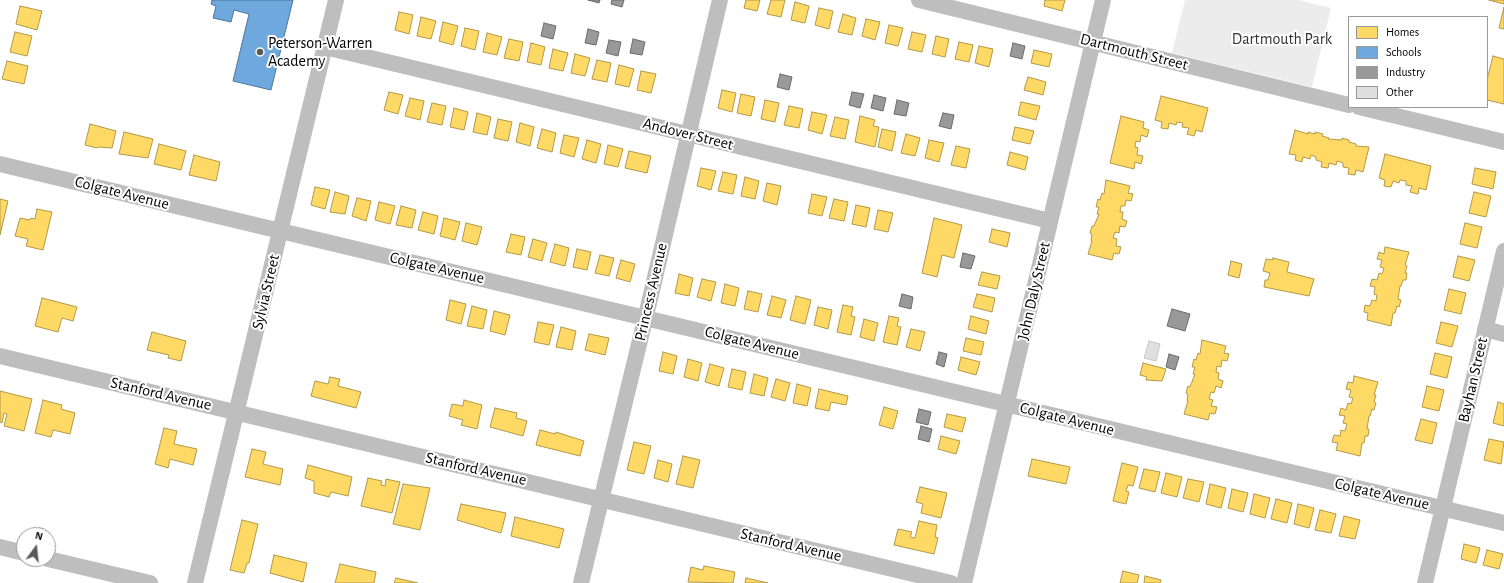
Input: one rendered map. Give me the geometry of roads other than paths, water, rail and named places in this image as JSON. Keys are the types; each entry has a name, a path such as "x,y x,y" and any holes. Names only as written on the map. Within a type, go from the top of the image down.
{"street":[{"name":"Sylvia Street","path":"195,583 336,0"},
{"name":"Princess Avenue","path":"580,583 646,318 720,0"},
{"name":"Dartmouth Street","path":"919,0 1348,105"},
{"name":"John Daly Street","path":"964,583 1103,0"},
{"name":"Andover Street","path":"325,47 1050,221"},
{"path":"1363,108 1504,142"},
{"name":"Colgate Avenue","path":"0,164 1504,523"},
{"name":"Bayhan Street","path":"1425,583 1504,251"},
{"path":"1485,329 1504,334"},
{"name":"Stanford Avenue","path":"0,356 951,583"},
{"path":"0,547 16,551"},
{"path":"56,561 150,583"}],"place":[{"name":"Peterson-Warren Academy","path":"260,52"}],"park label":[{"name":"Dartmouth Park","path":"1282,39"}]}
